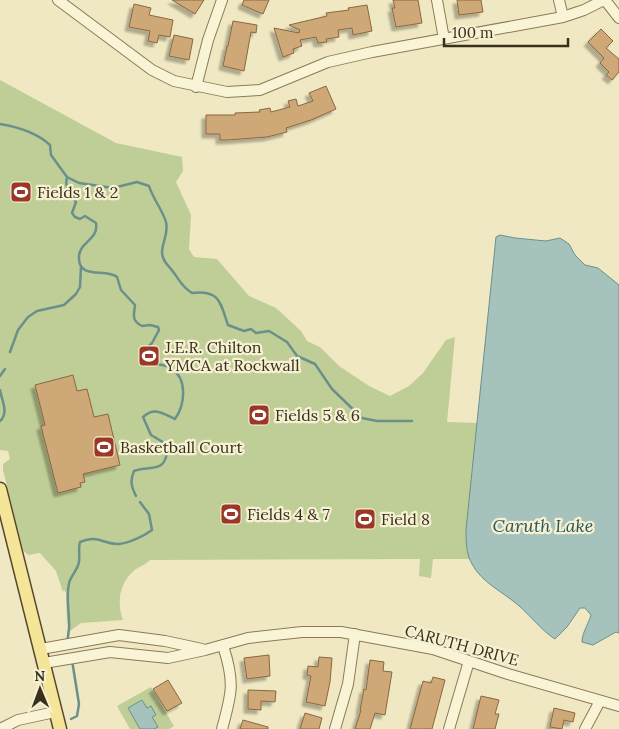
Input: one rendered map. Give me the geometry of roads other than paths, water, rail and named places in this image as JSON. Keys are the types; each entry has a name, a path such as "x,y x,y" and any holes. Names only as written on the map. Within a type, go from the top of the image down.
{"main road":[{"path":"0,489 60,729"}],"street":[{"path":"58,0 152,70 174,82 227,92 260,90 328,62 372,52 563,17 605,0 619,18"},
{"path":"196,87 208,40 222,0"},
{"path":"437,0 444,39"},
{"path":"559,0 563,17"},
{"name":"CARUTH DRIVE","path":"44,663 110,652 168,658 223,646 248,638 302,632 355,634 433,649 619,706"},
{"path":"335,729 348,684 355,634"},
{"name":"CARUTH DRIVE","path":"41,649 119,635 165,640 205,650"},
{"path":"222,729 231,696 231,672 223,646"},
{"path":"449,729 469,661"},
{"path":"585,729 600,701"},
{"path":"0,729 18,720 55,712"}],"water":[{"name":"Caruth Lake","path":"500,235 546,241 560,238 569,244 575,255 585,265 598,268 619,285 619,633 616,632 593,645 582,642 591,615 585,608 580,608 567,627 555,639 545,632 518,605 481,576 472,564 467,552 466,530 496,237"},
{"path":"142,700 147,708 151,706 156,715 152,717 158,727 154,729 140,729 128,708"}],"waterway":[{"path":"0,124 27,131 45,141 50,145 51,155 67,177 79,183 113,188 137,182 149,186 166,222 167,230 162,253 164,259 186,288 192,293 208,294 218,299 228,325 244,331 251,329 256,333 269,331 287,342 297,356 315,364 332,389 362,418 377,421 412,421"},
{"path":"67,178 67,187 76,202 72,213 75,217 80,219 85,216 96,223 95,233 80,252 80,264 83,269 88,271 112,274 117,277 121,290 135,305 134,317 136,322 142,326 158,327 159,330 152,343 140,355 150,363 171,368 180,379 182,385 183,400 175,419 155,411 143,417 151,435 168,445 167,455 161,465 134,471 132,484 136,496"},
{"path":"10,352 18,330 28,317 37,311 64,305 76,294 80,287 81,266"},
{"path":"0,376 5,369"},
{"path":"0,390 4,411 3,418 0,421"},
{"path":"68,642 68,588 78,565 80,542 97,539 119,544 132,541 149,532 152,530 149,514 140,502"},
{"path":"71,719 77,716 79,704 72,660"}],"place":[{"name":"Fields 1 & 2","path":"21,192"},
{"name":"J.E.R. Chilton YMCA at Rockwall","path":"149,356"},
{"name":"Fields 5 & 6","path":"259,415"},
{"name":"Basketball Court","path":"104,447"},
{"name":"Fields 4 & 7","path":"231,514"},
{"name":"Field 8","path":"365,519"}]}
